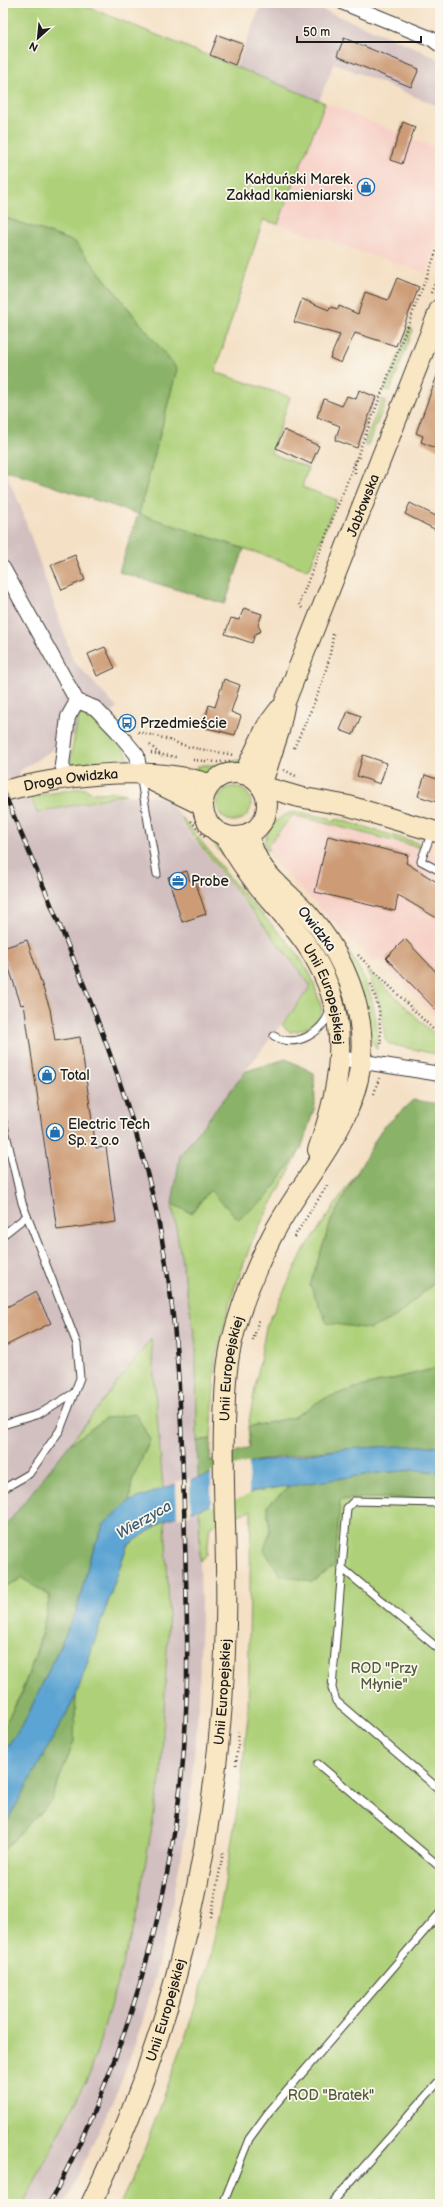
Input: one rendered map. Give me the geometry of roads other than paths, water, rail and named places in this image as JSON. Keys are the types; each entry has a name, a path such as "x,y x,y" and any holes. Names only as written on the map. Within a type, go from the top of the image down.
{"main road":[{"name":"Jabłowska","path":"261,786 279,731 285,702 319,620 440,308"},
{"name":"Jabłowska","path":"240,765 285,702"},
{"path":"261,786 267,805 262,821 249,833 241,836 216,838 215,830 195,811 210,784 240,765 261,786 299,797 349,806 436,832"},
{"name":"Droga Owidzka","path":"3,791 67,778 101,774 187,777 210,784"},
{"name":"Droga Owidzka","path":"140,775 181,793 195,811"},
{"path":"267,805 299,797"},
{"name":"Owidzka","path":"249,833 253,853 262,867 305,911 336,953 349,980 357,1006 361,1033 361,1062"},
{"name":"Unii Europejskiej","path":"216,838 237,857 255,882 308,946 320,965 334,1002 339,1025 339,1058 332,1098 322,1138 307,1178"},
{"name":"Unii Europejskiej","path":"91,2204 126,2126 152,2058 166,2014 194,1908 213,1802 224,1692 226,1618 223,1455 225,1387 230,1348 246,1293 273,1234 307,1178 332,1142 350,1108 361,1062"}],"street":[{"path":"344,3 437,41"},
{"path":"3,568 76,701 95,708 118,731 137,755 140,775"},
{"path":"67,778 62,765 68,717 76,701"},
{"path":"339,1058 440,1074"}],"lane":[{"path":"140,775 157,874"},
{"path":"436,832 421,861 440,871"},
{"path":"274,1036 282,1040 291,1041 305,1038 319,1029 328,1017 334,1002"},
{"path":"3,1122 27,1216 77,1344 80,1378 60,1430 29,1474 3,1489"},
{"path":"3,1235 27,1216"},
{"path":"3,1425 39,1414 74,1393"},
{"path":"440,1503 354,1501 347,1508 332,1688 336,1701 440,1790"},
{"path":"342,1568 440,1650"},
{"path":"318,1764 440,1867"},
{"path":"223,2204 249,2139 268,2113 440,1913"},
{"path":"331,2204 440,2080"}],"water":[{"name":"Wierzyca","path":"397,1446 440,1446 440,1472 416,1470 378,1473 255,1491 165,1520 127,1546 76,1696 3,1829 3,1752 24,1723 77,1610 90,1558 104,1524 130,1501 170,1486 256,1462 344,1449"}],"railway":[{"path":"3,790 66,940 106,1042 139,1145 153,1197 168,1273 173,1311 183,1466 187,1626 186,1718 178,1807 168,1866 156,1925 122,2040 76,2151 49,2204"}],"place":[{"name":"Kałduński Marek. Zakład kamieniarski","path":"366,187"},
{"name":"Przedmieście","path":"127,723"},
{"name":"Probe","path":"178,881"},
{"name":"Total","path":"47,1075"},
{"name":"Electric Tech Sp. z o.o","path":"55,1132"}],"park label":[{"name":"ROD \"Przy Młynie\"","path":"384,1676"},
{"name":"ROD \"Bratek\"","path":"331,2095"}]}
